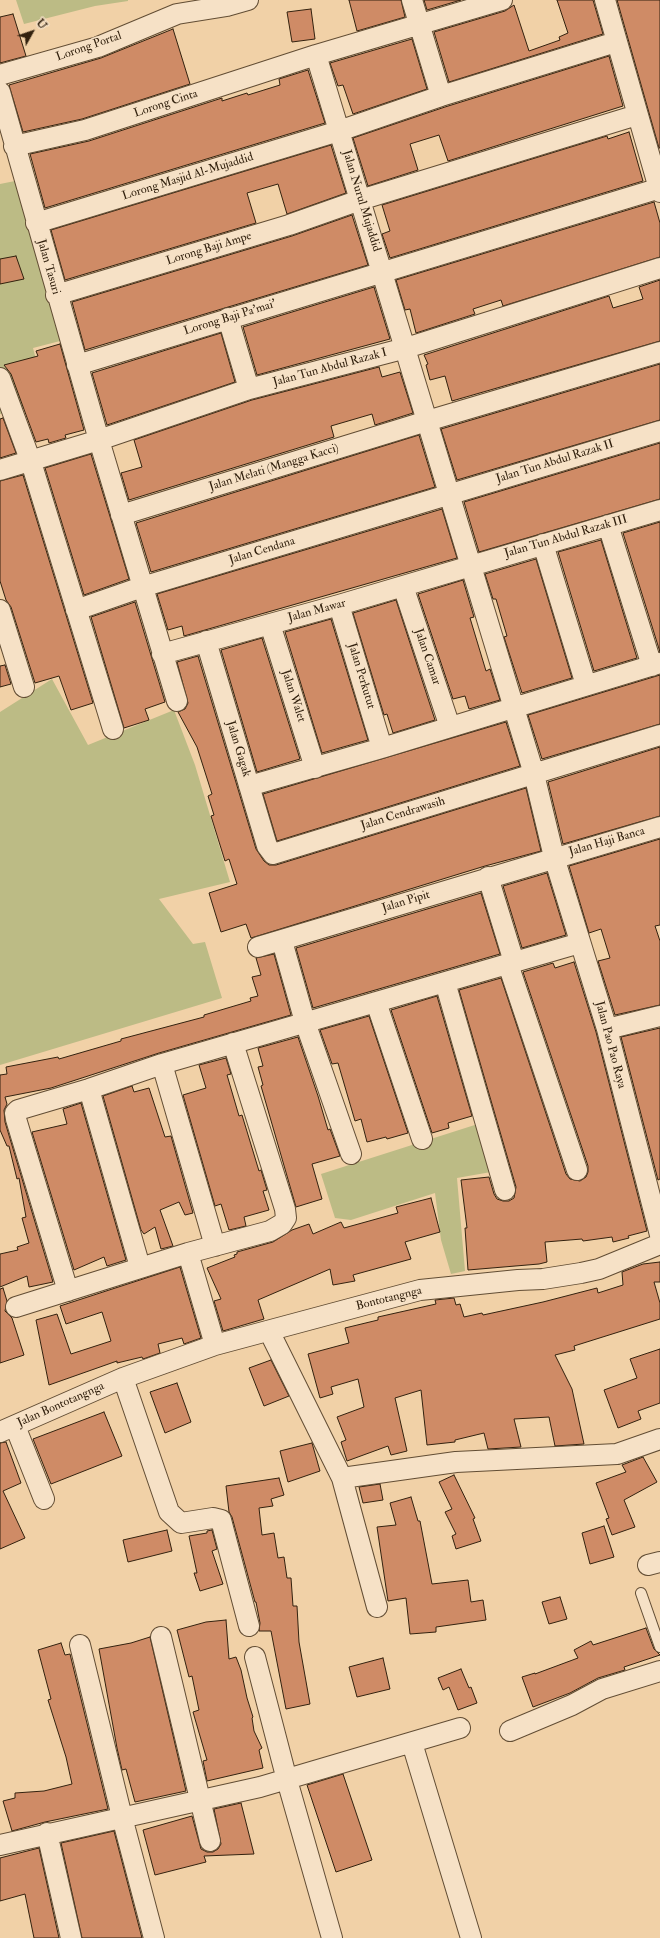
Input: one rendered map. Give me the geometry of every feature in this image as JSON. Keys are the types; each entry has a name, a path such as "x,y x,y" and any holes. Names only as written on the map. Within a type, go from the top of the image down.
{"street":[{"name":"Lorong Portal","path":"0,76 98,47 176,7 228,6 248,0"},
{"path":"412,0 441,96"},
{"name":"Lorong Cinta","path":"14,146 85,130 316,55 502,0"},
{"path":"605,0 637,115 660,190"},
{"name":"Lorong Masjid Al-Mujaddid","path":"36,223 339,131 441,96 616,42"},
{"name":"Jalan Nurul Mujaddid","path":"316,55 471,565"},
{"name":"Jalan Tasuri","path":"0,92 56,295 177,701"},
{"name":"Lorong Baji Ampe","path":"56,295 290,225 360,200 637,115"},
{"name":"Lorong Baji Pa'mai'","path":"77,365 228,318 660,190"},
{"name":"Jalan Tun Abdul Razak I","path":"0,470 31,462 99,440 249,389 406,348 660,268"},
{"path":"228,318 249,389"},
{"name":"Jalan Melati (Mangga Kacci)","path":"121,515 660,352"},
{"path":"0,378 31,462 114,729"},
{"name":"Jalan Tun Abdul Razak II","path":"450,494 660,431"},
{"name":"Jalan Cendana","path":"76,610 142,587 450,494"},
{"name":"Jalan Tun Abdul Razak III","path":"471,565 660,510"},
{"path":"249,786 382,748 656,664 608,525"},
{"path":"543,544 586,685"},
{"name":"Jalan Mawar","path":"162,654 339,605 471,565"},
{"name":"Jalan Pao Pao Raya","path":"471,565 534,774 554,857 607,1030 660,1235"},
{"name":"Jalan Camar","path":"403,586 450,727"},
{"name":"Jalan Perkutut","path":"339,605 382,748"},
{"path":"1,618 24,688"},
{"name":"Jalan Walet","path":"270,624 315,768"},
{"name":"Jalan Gagak","path":"206,641 267,846 273,854"},
{"name":"Jalan Cendrawasih","path":"273,854 660,735"},
{"name":"Jalan Haji Banca","path":"554,857 660,826"},
{"name":"Jalan Pipit","path":"258,947 554,857"},
{"path":"488,877 511,963 577,1170"},
{"path":"282,940 305,1022 351,1154"},
{"path":"68,1291 15,1116 18,1110 89,1089 162,1064 580,943"},
{"path":"445,982 505,1190"},
{"path":"376,1002 422,1139"},
{"path":"607,1030 660,1016"},
{"path":"16,1307 188,1253 270,1231 282,1224 286,1218 283,1202 233,1043"},
{"path":"162,1064 215,1246"},
{"path":"89,1089 140,1268"},
{"name":"Bontotangnga","path":"122,1378 215,1345 420,1290 518,1280 543,1279 581,1274 599,1269 660,1244"},
{"path":"188,1253 215,1345"},
{"path":"270,1331 342,1478 377,1607"},
{"path":"122,1378 170,1512 181,1523 213,1518 221,1520 249,1626"},
{"name":"Jalan Bontotangnga","path":"8,1429 122,1378"},
{"path":"8,1429 44,1499"},
{"path":"342,1478 456,1462 617,1454 660,1439"},
{"path":"161,1637 210,1841"},
{"path":"80,1645 122,1817 154,1938"},
{"path":"255,1657 287,1780 332,1938"},
{"path":"510,1731 572,1705 602,1689 660,1671"},
{"path":"0,1845 287,1780 460,1728"},
{"path":"412,1743 471,1938"},
{"path":"48,1833 71,1938"}],"lane":[{"path":"641,1594 660,1647"}],"shaded area":[{"path":"16,0 128,1 95,6 24,24"},
{"path":"20,180 60,341 33,348 47,402 0,414 0,184"},
{"path":"52,679 88,745 174,710 195,765 230,882 159,899 193,944 205,942 222,998 0,1065 0,712"},
{"path":"481,1123 491,1172 457,1178 465,1271 451,1274 441,1240 435,1193 351,1220 335,1218 321,1174"}],"building":[{"path":"349,0 401,0 405,17 357,31"},
{"path":"424,0 461,0 427,10"},
{"path":"557,0 593,0 603,34 449,82 434,32 505,11 514,5 529,51 560,40 559,37 568,33"},
{"path":"617,0 660,0 660,148 659,148"},
{"path":"311,9 315,39 292,42 287,12"},
{"path":"13,14 26,56 0,63 0,17"},
{"path":"173,29 190,84 82,119 23,132 9,85 101,58"},
{"path":"412,39 427,89 353,114 343,85 338,86 330,63"},
{"path":"609,56 623,106 448,161 439,135 410,144 418,170 368,186 353,138 445,107"},
{"path":"308,70 325,123 45,208 30,154 89,141 222,98 222,101 247,93 248,95 280,85 279,79"},
{"path":"629,132 643,181 390,258 382,234 390,231 382,205 607,136 608,139"},
{"path":"331,145 346,193 287,214 278,184 247,193 256,223 65,280 51,230"},
{"path":"654,202 660,223 660,257 503,306 501,300 473,309 475,314 416,333 410,309 405,310 396,280"},
{"path":"352,215 368,265 85,350 72,302 292,236"},
{"path":"16,256 24,279 0,284 0,259"},
{"path":"660,280 660,341 452,401 445,376 430,380 426,365 428,364 424,355 609,296 613,308 643,299 639,287"},
{"path":"374,287 390,339 257,375 243,327"},
{"path":"221,333 235,382 107,425 92,373"},
{"path":"60,344 84,430 65,435 66,438 49,443 48,439 36,442 11,374 4,365 38,356 36,351"},
{"path":"660,364 660,420 457,480 441,429"},
{"path":"379,367 382,377 400,372 413,413 375,425 372,414 331,426 334,437 129,500 121,473 142,467 134,440 252,400"},
{"path":"3,418 16,453 0,458 0,419"},
{"path":"419,435 435,487 151,572 136,523"},
{"path":"660,443 660,499 479,552 464,502"},
{"path":"91,454 129,579 84,595 45,468"},
{"path":"23,475 93,703 71,710 59,676 35,683 11,607 6,600 0,581 0,481"},
{"path":"442,509 457,558 184,636 182,626 168,630 157,594"},
{"path":"660,522 660,652 623,533"},
{"path":"601,540 637,658 594,671 558,552"},
{"path":"536,559 572,678 522,693 504,637 507,636 496,599 493,599 485,574"},
{"path":"463,580 474,617 470,618 486,671 490,669 500,700 469,709 465,696 453,699 418,594"},
{"path":"396,600 435,720 393,733 387,714 384,715 353,613"},
{"path":"135,602 165,702 145,709 149,720 124,728 91,617"},
{"path":"331,619 368,740 322,753 285,632"},
{"path":"262,638 300,759 257,772 221,650"},
{"path":"198,656 256,849 264,861 269,865 276,865 526,788 541,851 485,866 251,938 246,924 221,932 209,893 237,884 229,859 225,861 211,816 214,815 208,796 212,794 197,747 178,712 185,709 188,703 177,662"},
{"path":"5,665 11,684 0,687 0,666"},
{"path":"660,675 660,724 542,759 528,715"},
{"path":"506,722 520,766 277,841 263,794"},
{"path":"660,747 660,816 563,844 548,782"},
{"path":"660,839 660,925 655,926 660,941 660,1005 615,1015 598,961 610,958 601,929 589,933 569,866"},
{"path":"547,873 566,935 522,948 503,886"},
{"path":"481,893 500,954 313,1008 296,948"},
{"path":"274,954 291,1015 159,1053 51,1088 5,1097 7,1104 4,1110 5,1122 53,1282 29,1287 27,1276 0,1287 0,1254 18,1250 17,1247 29,1243 22,1218 26,1217 19,1178 17,1179 9,1146 7,1146 0,1130 0,1075 7,1074 6,1067 58,1057 59,1059 121,1041 121,1039 204,1017 204,1015 251,1001 250,998 258,996 252,977 261,975 256,958"},
{"path":"574,962 596,1032 647,1231 613,1242 612,1237 583,1241 582,1239 545,1242 547,1262 468,1270 465,1228 467,1228 461,1180 489,1177 494,1194 497,1199 503,1201 509,1201 514,1198 516,1187 459,990 501,978 566,1174 570,1179 580,1181 586,1177 588,1166 523,972 553,963 555,968"},
{"path":"437,996 472,1116 448,1123 449,1128 432,1133 391,1010"},
{"path":"369,1016 408,1133 387,1139 386,1137 367,1142 361,1119 355,1121 338,1063 332,1064 320,1030"},
{"path":"660,1028 660,1179 658,1180 621,1037"},
{"path":"298,1037 328,1130 330,1129 340,1156 312,1164 322,1199 296,1207 261,1086 263,1085 258,1067 263,1066 258,1048"},
{"path":"226,1058 231,1074 227,1075 239,1116 242,1115 259,1171 261,1170 267,1190 263,1191 269,1210 244,1217 246,1226 229,1230 221,1204 215,1206 183,1095 206,1088 199,1065"},
{"path":"132,1086 134,1092 149,1088 165,1137 171,1136 193,1213 185,1215 179,1202 160,1210 173,1246 161,1249 155,1227 144,1234 141,1230 103,1096"},
{"path":"81,1103 126,1260 107,1266 104,1257 74,1270 32,1132 67,1124 63,1109"},
{"path":"431,1198 440,1232 405,1242 411,1259 353,1275 355,1281 333,1285 330,1269 258,1300 264,1319 223,1331 214,1301 221,1299 207,1268 235,1257 234,1255 237,1254 237,1252 273,1242 292,1230 309,1224 313,1234 341,1222 344,1228 398,1213 396,1207"},
{"path":"660,1262 660,1282 654,1282 660,1303 660,1319 574,1346 575,1350 555,1355 572,1389 584,1444 555,1446 549,1417 514,1419 521,1447 488,1449 484,1433 455,1440 455,1442 427,1445 421,1390 395,1398 407,1451 391,1455 388,1446 347,1461 341,1442 346,1440 337,1417 364,1407 358,1379 331,1387 333,1394 320,1398 308,1354 349,1343 345,1328 378,1320 378,1317 436,1304 435,1300 454,1298 456,1305 460,1304 464,1317 482,1313 483,1315 543,1302 597,1288 598,1293 623,1285 622,1272 643,1264"},
{"path":"180,1267 201,1338 184,1344 182,1338 158,1344 160,1353 143,1359 142,1357 117,1363 117,1361 49,1385 36,1320 57,1314 71,1354 111,1341 102,1312 66,1324 60,1306"},
{"path":"3,1288 7,1301 5,1311 12,1318 24,1355 0,1363 0,1289"},
{"path":"660,1349 660,1403 638,1411 641,1419 618,1428 604,1390 637,1378 630,1359"},
{"path":"271,1360 289,1396 264,1406 249,1368"},
{"path":"177,1383 191,1422 165,1433 150,1392"},
{"path":"104,1412 122,1456 51,1484 33,1439"},
{"path":"6,1442 21,1483 3,1491 25,1538 0,1549 0,1443"},
{"path":"312,1443 320,1471 288,1482 280,1451"},
{"path":"643,1457 657,1482 624,1500 635,1527 612,1535 606,1519 609,1518 596,1483 626,1472 622,1465"},
{"path":"454,1475 475,1518 473,1519 481,1541 456,1549 452,1536 456,1534 445,1512 452,1509 439,1482"},
{"path":"279,1478 284,1495 271,1499 273,1506 259,1508 262,1535 274,1533 278,1558 284,1557 287,1578 291,1578 293,1606 297,1606 299,1642 310,1704 286,1709 271,1631 259,1631 260,1623 256,1602 232,1517 229,1512 226,1486"},
{"path":"380,1484 383,1500 363,1503 359,1487"},
{"path":"411,1497 418,1521 420,1521 432,1584 468,1580 471,1602 483,1600 486,1620 436,1627 436,1632 410,1634 406,1598 388,1601 377,1527 396,1525 390,1503"},
{"path":"604,1526 614,1557 590,1564 582,1533"},
{"path":"167,1530 172,1551 128,1562 123,1540"},
{"path":"212,1530 217,1549 212,1551 223,1584 200,1591 194,1573 197,1573 189,1536 207,1533 207,1531"},
{"path":"560,1597 567,1619 549,1624 542,1602"},
{"path":"226,1620 229,1659 236,1657 241,1670 253,1717 254,1731 262,1748 259,1750 263,1768 207,1781 203,1761 207,1760 193,1712 199,1710 192,1676 189,1677 177,1630 206,1622"},
{"path":"646,1628 654,1649 660,1655 624,1667 625,1670 598,1678 570,1693 533,1707 522,1677 535,1674 578,1658 574,1650 591,1641 593,1645"},
{"path":"150,1637 186,1791 135,1802 126,1769 122,1770 99,1649 131,1643"},
{"path":"61,1643 65,1655 70,1654 108,1809 45,1822 12,1831 3,1801 15,1798 15,1793 44,1791 72,1784 66,1757 48,1700 51,1699 38,1650"},
{"path":"383,1658 390,1689 357,1697 349,1667"},
{"path":"461,1669 469,1688 471,1687 477,1703 458,1710 449,1687 443,1690 438,1678"},
{"path":"343,1774 372,1860 336,1872 307,1785"},
{"path":"241,1803 254,1854 204,1856 206,1862 155,1875 143,1830 192,1816 201,1849 207,1852 213,1852 218,1849 221,1844 214,1809"},
{"path":"114,1831 142,1938 82,1938 61,1843"},
{"path":"39,1848 59,1938 34,1938 25,1894 0,1901 0,1858"}]}
